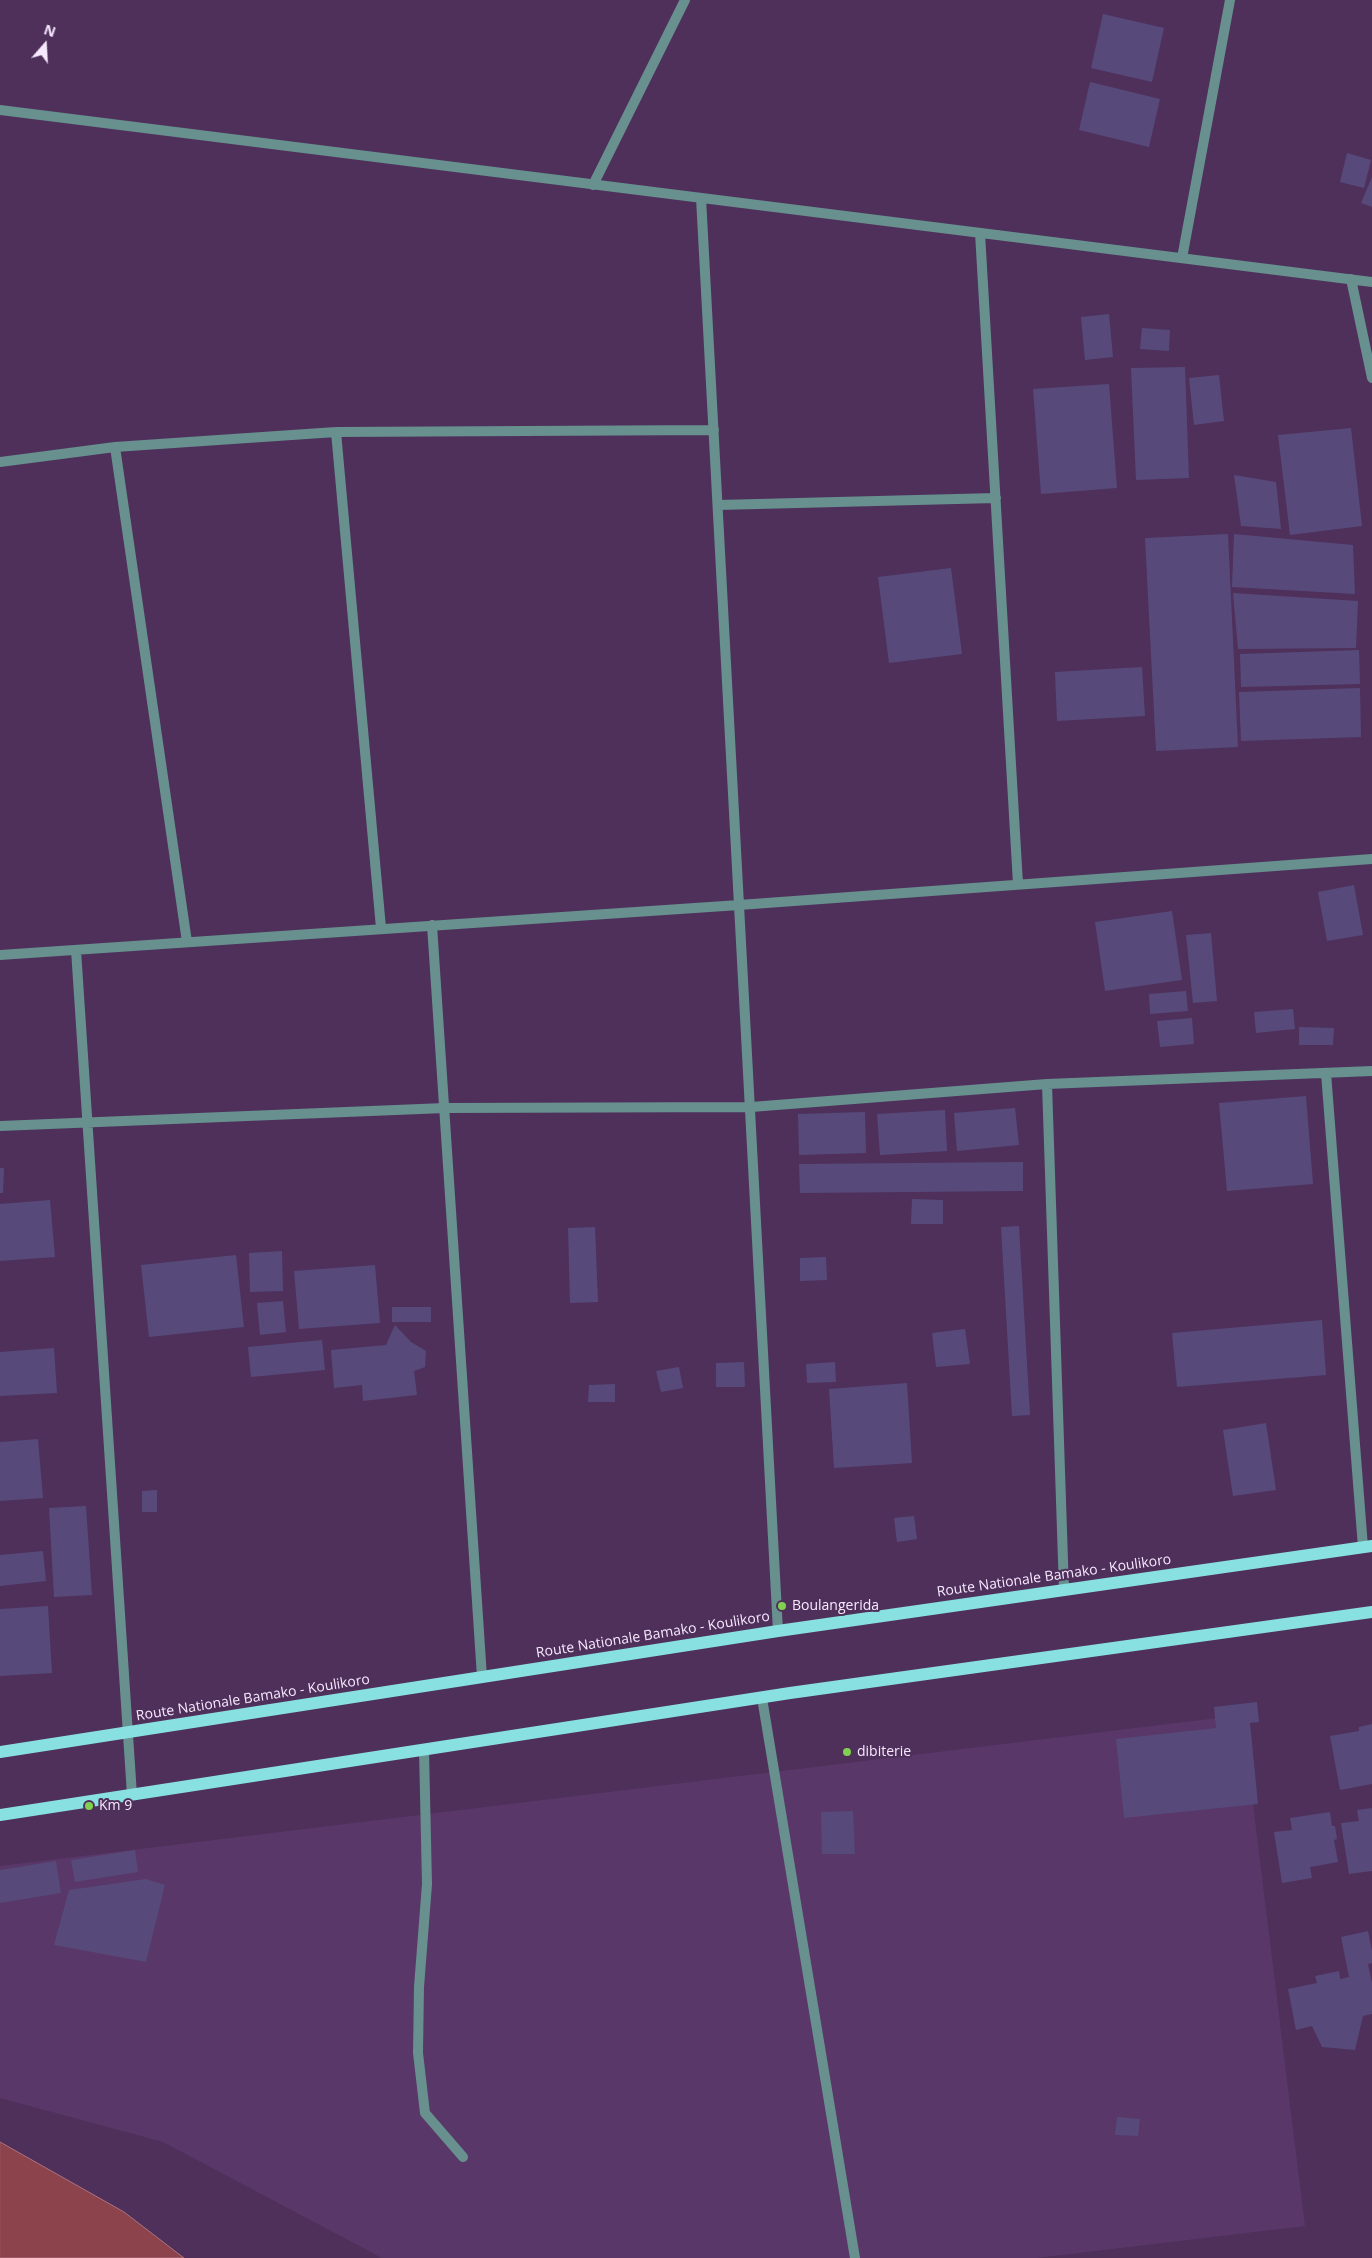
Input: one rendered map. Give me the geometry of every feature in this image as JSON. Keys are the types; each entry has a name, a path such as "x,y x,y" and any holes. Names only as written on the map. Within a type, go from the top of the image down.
{"main road":[{"name":"Route Nationale Bamako - Koulikoro","path":"0,1752 778,1630 1367,1547"},
{"path":"0,1815 762,1698 1372,1612"}],"street":[{"path":"593,185 685,0"},
{"path":"1182,258 1230,0"},
{"path":"0,110 1372,282"},
{"path":"701,198 778,1630"},
{"path":"980,233 1018,884"},
{"path":"1351,279 1372,378"},
{"path":"0,462 115,447 336,432 714,430"},
{"path":"336,432 381,928"},
{"path":"115,447 187,942"},
{"path":"718,505 996,498"},
{"path":"0,955 740,905 1372,859"},
{"path":"432,925 446,1108 482,1676"},
{"path":"76,950 132,1795"},
{"path":"0,1126 446,1108 751,1107 1047,1084 1372,1071"},
{"path":"1326,1073 1367,1547"},
{"path":"1047,1084 1064,1590"},
{"path":"762,1698 856,2258"},
{"path":"424,1750 427,1884 419,1987 418,2053 426,2113 463,2157"}],"shaded area":[{"path":"1242,1715 1305,2226 1037,2258 382,2258 163,2142 0,2098 0,1866"},
{"path":"0,2142 124,2212 184,2258 0,2258"}],"building":[{"path":"1103,14 1164,28 1152,82 1091,68"},
{"path":"1090,82 1160,99 1149,147 1079,130"},
{"path":"1347,153 1371,160 1364,188 1340,182"},
{"path":"1372,177 1372,207 1361,203"},
{"path":"1109,314 1113,357 1085,360 1081,317"},
{"path":"1142,328 1170,330 1169,351 1140,349"},
{"path":"1185,367 1189,478 1136,480 1131,368"},
{"path":"1219,375 1224,421 1194,425 1189,378"},
{"path":"1109,384 1117,488 1041,494 1033,389"},
{"path":"1351,428 1362,526 1290,535 1278,435"},
{"path":"1234,475 1276,482 1281,529 1241,526"},
{"path":"1228,534 1238,747 1156,751 1145,538"},
{"path":"1234,534 1353,545 1355,594 1232,587"},
{"path":"951,568 962,654 889,663 878,577"},
{"path":"1233,593 1358,601 1356,648 1238,649"},
{"path":"1359,650 1360,684 1241,687 1240,654"},
{"path":"1142,667 1145,716 1057,721 1055,672"},
{"path":"1360,688 1361,737 1241,741 1239,692"},
{"path":"1354,885 1363,935 1327,941 1318,892"},
{"path":"1172,911 1182,980 1105,991 1095,922"},
{"path":"1211,933 1217,1001 1193,1003 1186,935"},
{"path":"1186,991 1188,1011 1150,1014 1149,994"},
{"path":"1293,1009 1295,1029 1256,1033 1254,1012"},
{"path":"1192,1018 1194,1044 1160,1047 1157,1021"},
{"path":"1299,1027 1334,1028 1333,1045 1299,1045"},
{"path":"1306,1096 1313,1184 1227,1191 1219,1103"},
{"path":"1015,1108 1019,1145 957,1151 954,1113"},
{"path":"945,1110 947,1151 880,1155 877,1114"},
{"path":"865,1112 866,1153 799,1155 798,1114"},
{"path":"1023,1162 1023,1191 800,1193 799,1164"},
{"path":"0,1168 4,1168 3,1193 0,1193"},
{"path":"912,1199 943,1200 943,1224 911,1224"},
{"path":"50,1200 55,1257 0,1261 0,1204"},
{"path":"1019,1226 1030,1415 1012,1416 1001,1227"},
{"path":"595,1227 598,1302 570,1303 568,1228"},
{"path":"282,1251 283,1291 250,1292 249,1253"},
{"path":"236,1255 244,1327 149,1337 141,1265"},
{"path":"826,1257 827,1280 800,1281 800,1258"},
{"path":"375,1265 380,1323 299,1329 294,1271"},
{"path":"283,1301 286,1332 260,1335 257,1303"},
{"path":"392,1307 431,1307 431,1322 392,1322"},
{"path":"1322,1320 1326,1375 1177,1387 1172,1333"},
{"path":"395,1325 411,1342 426,1351 425,1367 414,1371 417,1395 363,1401 362,1385 334,1388 331,1350 386,1345"},
{"path":"965,1329 970,1364 936,1367 932,1333"},
{"path":"322,1340 325,1370 251,1377 248,1347"},
{"path":"54,1348 57,1393 0,1396 0,1352"},
{"path":"744,1362 745,1387 716,1387 716,1363"},
{"path":"835,1362 836,1382 807,1383 806,1364"},
{"path":"679,1367 683,1388 661,1392 656,1371"},
{"path":"907,1383 912,1463 834,1468 829,1389"},
{"path":"615,1384 615,1402 588,1402 589,1385"},
{"path":"1266,1423 1276,1490 1233,1496 1223,1430"},
{"path":"38,1439 43,1498 0,1501 0,1442"},
{"path":"157,1490 157,1512 142,1512 142,1491"},
{"path":"86,1506 92,1595 54,1597 49,1508"},
{"path":"914,1516 917,1539 897,1542 894,1518"},
{"path":"43,1551 46,1581 0,1586 0,1555"},
{"path":"48,1606 52,1673 0,1676 0,1609"},
{"path":"1257,1702 1259,1722 1250,1723 1258,1804 1124,1818 1116,1739 1216,1728 1214,1707"},
{"path":"1372,1724 1372,1784 1340,1790 1330,1736 1359,1731 1359,1727"},
{"path":"1372,1808 1372,1871 1349,1874 1341,1823 1359,1821 1357,1810"},
{"path":"853,1811 855,1854 822,1854 821,1812"},
{"path":"1330,1812 1332,1826 1335,1826 1337,1839 1334,1840 1338,1862 1310,1867 1312,1878 1282,1883 1274,1832 1292,1830 1290,1818"},
{"path":"135,1850 138,1872 75,1882 71,1860"},
{"path":"56,1861 61,1893 0,1903 0,1870"},
{"path":"146,1879 165,1885 146,1962 54,1945 69,1890"},
{"path":"1368,1931 1372,1951 1372,1963 1368,1964 1372,1983 1372,2014 1363,2016 1355,2050 1322,2047 1312,2026 1296,2030 1288,1989 1317,1983 1315,1976 1339,1971 1340,1979 1349,1977 1341,1937"},
{"path":"1117,2117 1140,2119 1138,2136 1115,2135"}],"place":[{"name":"Boulangerida","path":"782,1606"},
{"name":"dibiterie","path":"847,1752"},
{"name":"Km 9","path":"89,1806"}]}
